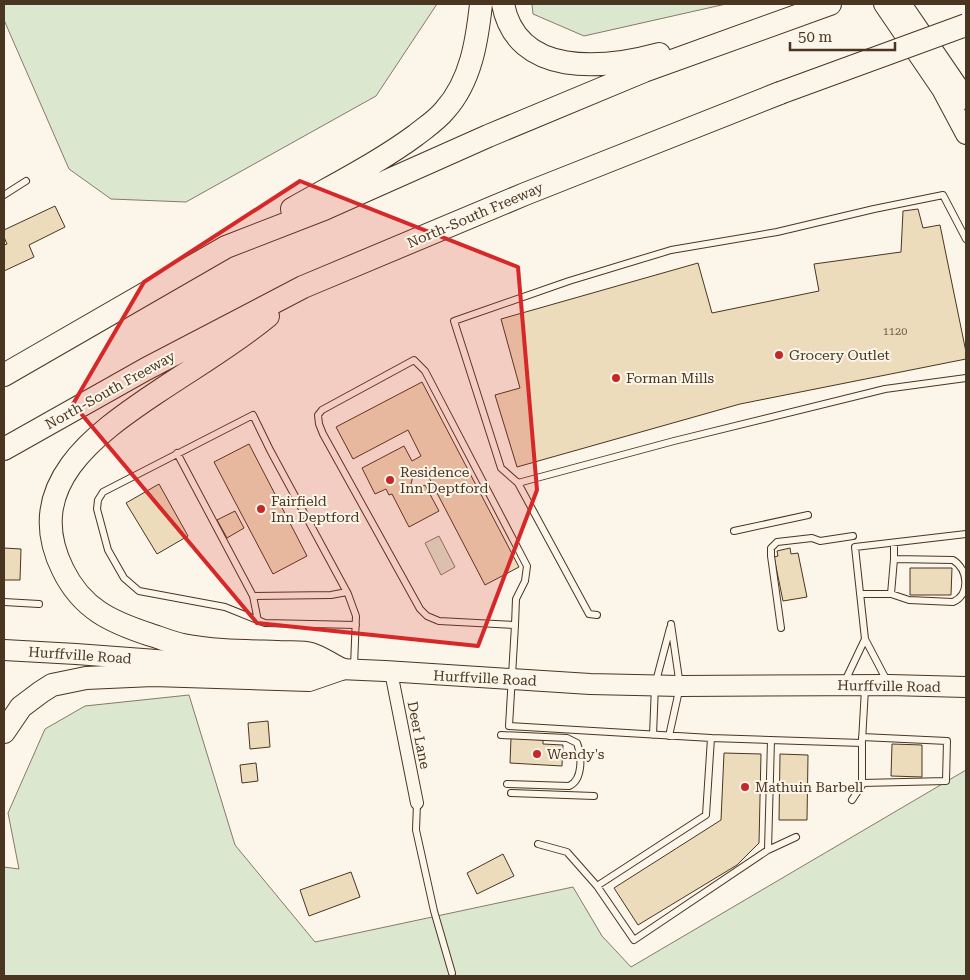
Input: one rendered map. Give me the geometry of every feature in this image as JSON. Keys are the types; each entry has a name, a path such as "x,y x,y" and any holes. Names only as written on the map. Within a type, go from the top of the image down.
{"highway":[{"path":"4,375 398,148 446,110 457,93 471,60 478,34 480,4"},
{"path":"503,4 505,15 511,28 522,42 534,51 553,60 573,63 603,64 649,57 762,28"},
{"path":"226,247 324,209 488,136 644,71 830,4"},
{"name":"North-South Freeway","path":"4,449 146,369 303,287 525,194 780,94 966,25"},
{"path":"303,287 248,333 133,409 99,434 70,466 57,490 51,514 53,536 61,567 72,586 85,602 100,615 117,623 183,645 232,650 311,654 348,670"},
{"path":"4,732 21,707 40,692 52,685 86,678 153,674 309,680 348,670"}],"main road":[{"path":"884,4 942,89 966,134"},
{"path":"901,4 966,99"},
{"name":"Hurffville Road","path":"4,650 511,680 680,686 889,685 966,688"}],"street":[{"name":"Deer Lane","path":"391,672 417,803"}],"lane":[{"path":"4,195 26,181"},
{"path":"596,615 589,614 518,483 501,468 454,321 569,281 671,250 777,232 943,195 966,239"},
{"path":"515,625 439,621 427,616 420,609 323,434 318,415 322,410 414,360 425,371 527,566 525,581 516,600 515,625 511,680 509,726 711,738 947,741 946,781 862,783"},
{"path":"518,483 884,389 966,378"},
{"path":"348,670 356,625 355,610 270,450 253,414 103,492 98,500 97,509 108,550 124,578 139,591 225,607 265,623 356,625"},
{"path":"177,453 254,596 258,621"},
{"path":"734,530 808,515"},
{"path":"889,685 865,639 855,547 966,534"},
{"path":"782,628 771,548 777,542 812,538 820,541 853,536"},
{"path":"891,594 894,543"},
{"path":"860,594 891,594 909,600 953,602 959,600 964,595 966,575 961,565 954,560 894,559"},
{"path":"254,596 331,595 347,592"},
{"path":"4,602 39,604"},
{"path":"653,735 655,685 671,624 680,686 669,736"},
{"path":"843,686 865,639"},
{"path":"852,800 862,783 862,740 866,686"},
{"path":"501,734 567,738 577,744 580,750 578,778 569,786 507,784"},
{"path":"597,886 706,815 711,738"},
{"path":"768,850 770,740"},
{"path":"512,793 594,796"},
{"path":"417,803 416,830 434,911 452,973"},
{"path":"538,844 567,852 597,886 634,940 768,850 796,836"}],"highlighted area":[{"path":"300,181 518,267 537,490 478,646 257,623 73,404 144,282"}],"green space":[{"path":"4,4 437,4 376,96 186,202 111,199 69,169 4,20"},
{"path":"532,4 726,4 584,36 533,14"},
{"path":"439,536 455,567 441,575 425,543"},
{"path":"189,695 235,845 315,942 573,887 602,936 631,967 966,770 966,976 4,976 4,867 19,869 8,813 45,729 85,706"}],"building":[{"path":"55,206 65,227 29,245 34,257 4,271 4,245 7,244 4,230"},
{"path":"918,209 923,228 940,225 966,359 740,404 517,467 495,395 520,388 501,319 698,263 712,313 819,291 814,264 901,252 903,211"},
{"name":"Residence Inn Deptford","path":"422,382 519,567 485,585 425,470 413,476 411,484 414,491 425,485 439,511 409,527 392,494 389,495 386,489 375,494 362,468 404,446 412,461 421,456 408,430 353,459 336,427"},
{"name":"Fairfield Inn Deptford","path":"249,444 307,556 273,574 214,462"},
{"path":"159,484 188,536 157,554 126,503"},
{"path":"235,511 244,528 227,538 217,520"},
{"path":"4,548 21,549 20,580 4,580"},
{"path":"790,548 791,554 798,553 807,597 783,601 774,557 778,556 777,551"},
{"path":"910,568 952,568 951,595 910,595"},
{"path":"268,721 270,747 250,749 248,723"},
{"name":"Wendy's","path":"511,738 543,740 543,744 563,745 562,766 510,763"},
{"path":"892,744 922,745 922,777 891,776"},
{"path":"724,753 761,754 759,843 737,865 638,925 614,888 721,820"},
{"path":"780,754 808,755 807,820 779,820"},
{"path":"256,763 258,781 242,783 240,765"},
{"path":"503,854 514,876 477,894 467,873"},
{"path":"351,872 360,897 309,916 300,890"}],"place":[{"name":"Grocery Outlet","path":"779,355"},
{"name":"Forman Mills","path":"616,378"},
{"name":"Residence Inn Deptford","path":"390,480"},
{"name":"Fairfield Inn Deptford","path":"261,509"},
{"name":"Wendy's","path":"537,754"},
{"name":"Mathuin Barbell","path":"745,787"}]}
